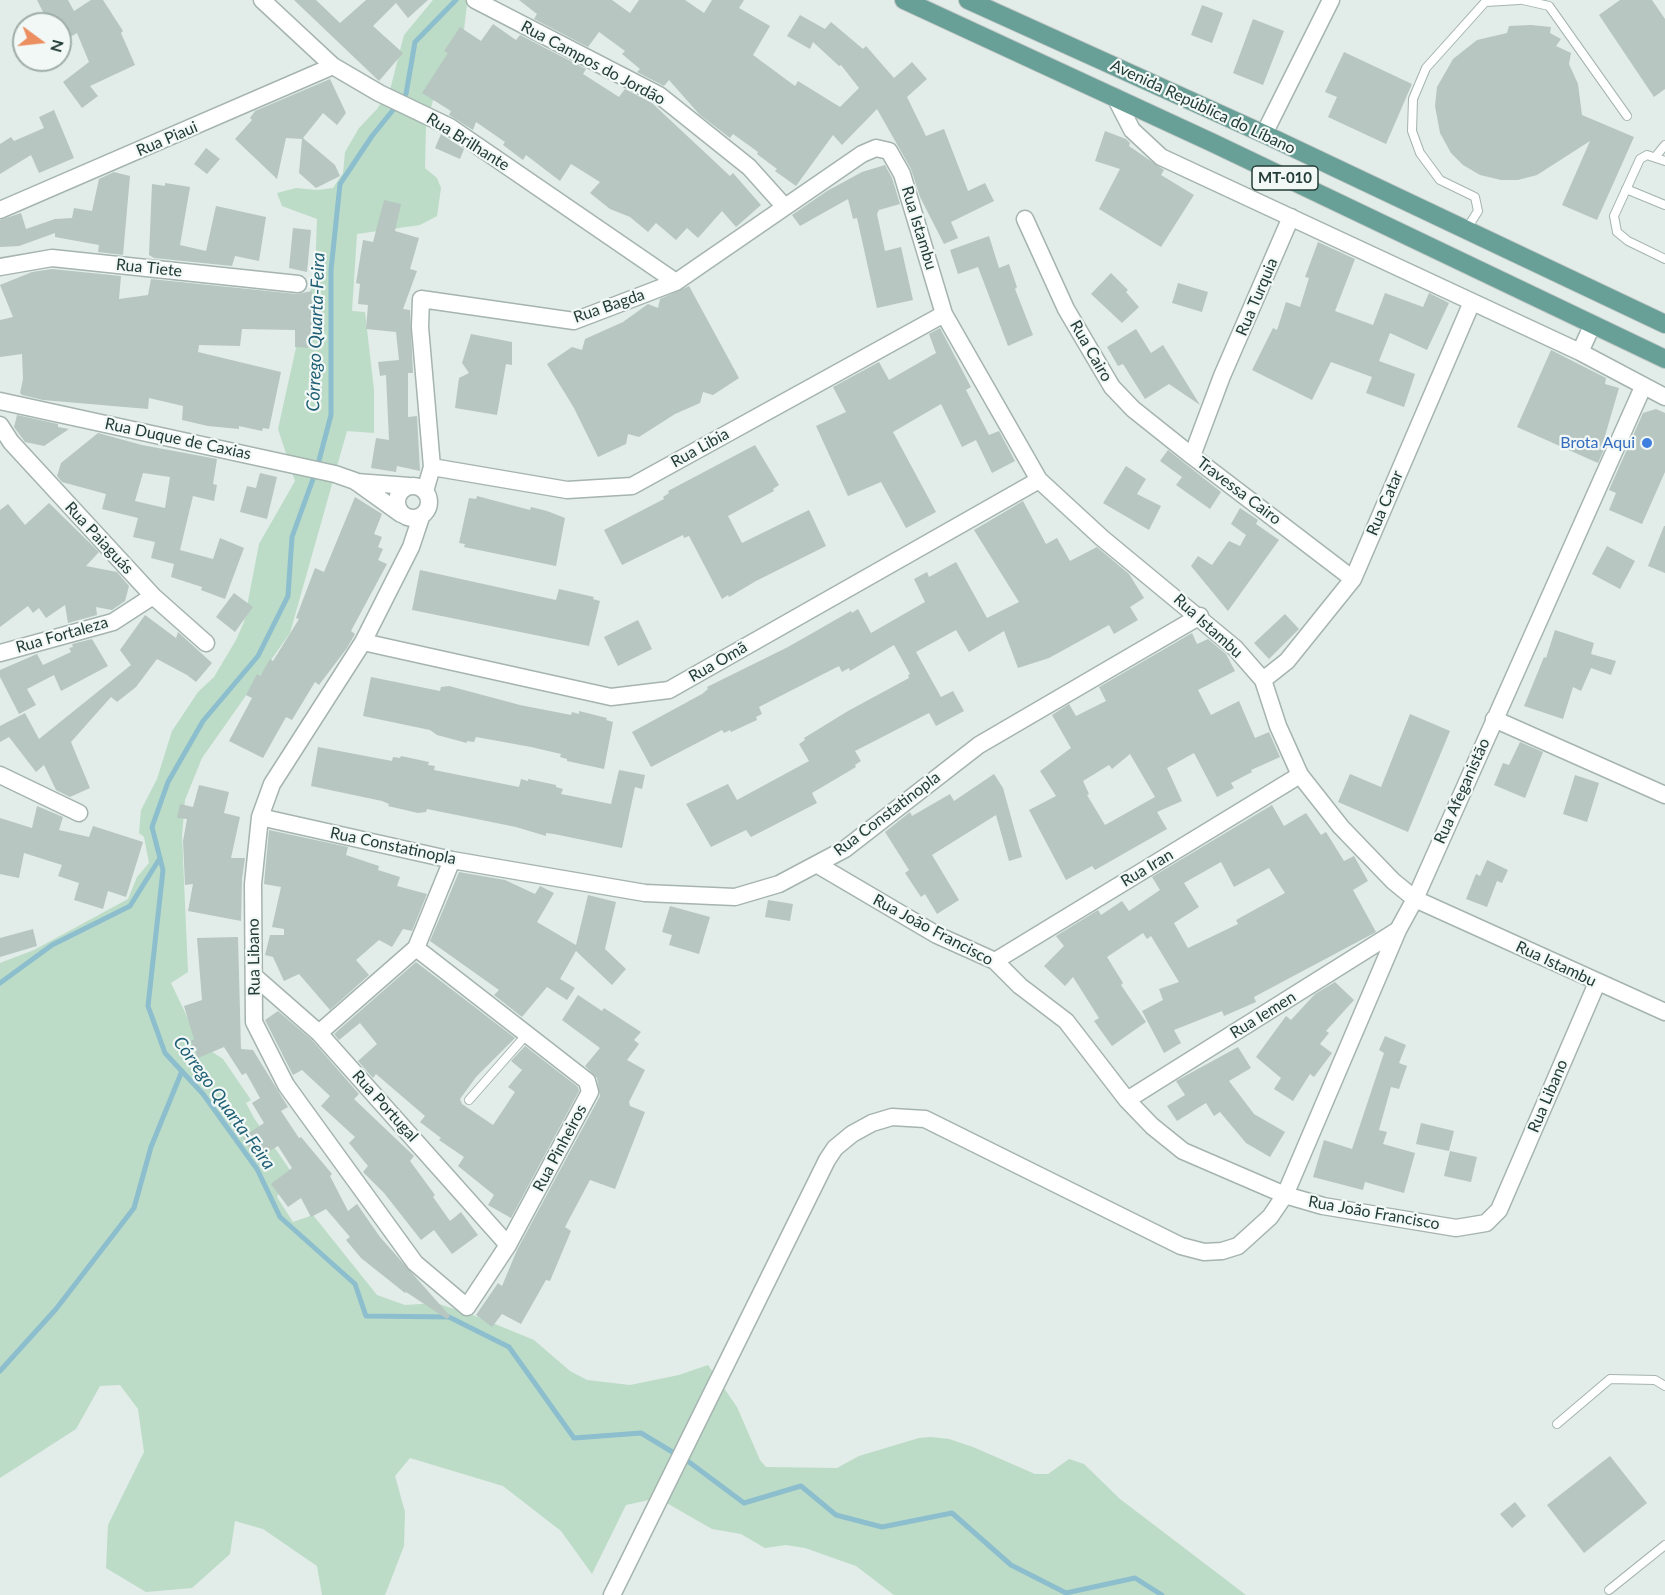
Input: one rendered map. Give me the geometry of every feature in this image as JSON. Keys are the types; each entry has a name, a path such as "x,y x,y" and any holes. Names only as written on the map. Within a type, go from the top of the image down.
{"main road":[{"name":"Avenida República do Líbano","path":"903,0 1115,97 1665,359"},
{"name":"Avenida República do Líbano","path":"968,0 1264,134 1665,324"}],"street":[{"name":"Rua Brilhante","path":"262,0 333,66 379,93 450,127 676,282"},
{"path":"1264,134 1331,0"},
{"name":"Rua Campos do Jordão","path":"479,2 660,95 749,167 784,206"},
{"name":"Rua Piaui","path":"0,210 333,66"},
{"name":"Avenida República do Líbano","path":"1115,97 1132,130 1161,157 1580,352 1665,397"},
{"name":"Rua Bagda","path":"432,467 420,327 421,299 574,321 676,282 869,150 876,148 889,151"},
{"name":"Rua Istambu","path":"889,151 902,174 944,314 1039,480 1102,538 1200,616 1235,648 1263,680 1278,726 1300,775 1341,827 1393,881 1415,899 1665,1012"},
{"name":"Rua Turquia","path":"1222,376 1291,217"},
{"name":"Rua Cairo","path":"1025,219 1066,309 1112,387 1134,409 1192,456"},
{"name":"Rua Tiete","path":"0,267 52,258 298,284"},
{"name":"Rua Catar","path":"1263,680 1287,661 1353,579 1472,302"},
{"name":"Rua Libia","path":"432,467 567,490 632,486 944,314"},
{"path":"1580,352 1592,326"},
{"name":"Travessa Cairo","path":"1222,376 1192,456 1353,579"},
{"name":"Rua Afeganistão","path":"614,1593 685,1444 827,1160 835,1148 852,1134 872,1123 892,1117 925,1119 1181,1246 1204,1252 1222,1251 1238,1246 1270,1217 1285,1196 1398,930 1415,899 1643,387"},
{"name":"Rua Duque de Caxias","path":"0,401 334,474 355,482 410,516"},
{"name":"Rua Paiaguás","path":"0,425 10,442 153,596 206,643"},
{"name":"Rua Libano","path":"410,516 398,508 399,495 417,489 432,467"},
{"name":"Rua Omã","path":"363,642 611,697 669,690 1039,480"},
{"name":"Rua Duque de Caxias","path":"355,482 417,489"},
{"name":"Rua Libano","path":"417,489 429,505 410,516 397,571 363,642 273,784 260,817 253,884 254,1022 286,1085 415,1263 467,1307"},
{"name":"Rua Fortaleza","path":"0,653 113,622 153,596"},
{"name":"Rua Constatinopla","path":"260,817 452,860 645,893 735,897 779,884 845,849 979,745 1200,616"},
{"path":"1494,719 1665,795"},
{"path":"0,775 79,813"},
{"name":"Rua Iran","path":"995,961 1300,775"},
{"path":"319,1033 416,948 452,860"},
{"name":"Rua João Francisco","path":"818,865 938,934 995,961 1020,986 1066,1021 1127,1100 1152,1126 1183,1151 1285,1196 1323,1206 1456,1228 1486,1223 1499,1210"},
{"name":"Rua Iemen","path":"1127,1100 1398,930"},
{"name":"Rua Pinheiros","path":"416,948 587,1081 590,1092 508,1245 467,1307"},
{"name":"Rua Portugal","path":"254,975 319,1033 508,1245"},
{"name":"Rua Libano","path":"1499,1210 1597,983"}],"lane":[{"path":"1466,231 1478,211 1474,198 1440,180 1420,153 1412,131 1413,99 1426,68 1486,1 1521,0 1549,6 1627,116"},
{"path":"1656,156 1665,145"},
{"path":"1665,161 1656,156 1647,155 1640,159 1614,216 1617,232 1628,241 1665,259"},
{"path":"1626,189 1665,205"},
{"path":"469,1100 527,1034"},
{"path":"1557,1425 1610,1379 1655,1380 1665,1386"},
{"path":"1609,1590 1665,1545"}],"green space":[{"path":"433,0 478,0 467,4 464,30 441,71 426,126 425,168 437,178 441,188 437,216 420,225 357,234 352,311 365,312 374,390 374,433 347,431 290,633 202,758 185,800 182,836 188,972 171,983 200,1044 223,1059 251,1100 246,1103 254,1118 290,1170 277,1197 293,1222 313,1215 377,1295 405,1305 436,1303 478,1317 534,1340 570,1371 587,1380 630,1385 679,1375 708,1365 737,1407 760,1460 766,1467 837,1468 859,1456 919,1438 931,1437 949,1439 973,1447 1035,1474 1048,1474 1069,1459 1084,1464 1120,1499 1246,1595 894,1595 856,1566 805,1548 786,1545 765,1548 741,1534 712,1529 658,1498 626,1505 592,1574 561,1531 503,1486 410,1458 395,1476 405,1512 404,1546 385,1595 322,1595 317,1566 263,1529 235,1521 230,1554 192,1588 146,1592 106,1568 108,1525 144,1452 138,1409 120,1385 100,1386 76,1429 0,1478 0,963 34,950 128,899 137,877 149,863 144,837 139,833 141,810 157,779 172,731 198,692 214,677 236,640 244,622 259,544 295,481 278,429 303,316 315,275 317,219 282,206 277,193 296,188 317,190 333,188 343,173 345,152 359,128 377,109 390,90 404,35"}],"building":[{"path":"37,0 68,0 74,11 91,0 103,0 123,31 121,33 135,65 90,86 98,96 82,108 63,82 89,62 77,33 72,36 72,12 43,12"},
{"path":"294,0 316,0 340,23 366,0 428,0 408,18 396,3 373,26 403,53 379,81"},
{"path":"519,0 612,0 630,13 639,0 685,0 704,13 712,0 744,0 739,8 770,26 753,55 795,86 798,81 840,107 859,88 841,65 839,66 813,42 810,49 787,36 800,15 825,29 831,22 863,49 866,46 894,78 912,62 927,79 907,97 926,136 944,129 968,191 985,183 994,201 951,222 958,238 944,244 920,197 911,169 877,109 842,145 833,135 796,186 775,171 777,169 757,154 758,152 733,134 730,138 700,115 669,80 664,86 637,72 640,69 622,54 625,51 599,32 588,47 534,19 537,14"},
{"path":"1620,0 1652,0 1665,19 1665,89 1654,97 1599,15"},
{"path":"1202,5 1223,13 1212,43 1191,35"},
{"path":"1253,19 1284,31 1263,85 1233,73"},
{"path":"493,24 516,40 520,35 586,69 583,74 619,97 625,89 652,103 730,176 733,173 761,205 736,227 722,211 698,238 687,228 676,240 656,223 648,232 630,217 610,209 590,193 600,182 571,164 560,181 526,155 523,160 503,145 505,142 476,122 473,130 449,115 451,111 422,93 448,53 444,51 460,27 481,41"},
{"path":"1509,26 1551,27 1550,33 1561,39 1556,46 1571,53 1569,64 1578,84 1582,115 1634,137 1597,220 1562,205 1590,141 1537,175 1518,180 1501,180 1480,175 1463,165 1451,153 1440,133 1435,106 1437,87 1453,59 1477,40 1507,33"},
{"path":"1344,52 1412,84 1386,144 1328,117 1337,97 1325,92"},
{"path":"330,79 346,113 337,125 323,113 303,138 335,165 340,176 316,188 299,173 302,139 286,138 277,179 235,139 252,120 250,118 255,111"},
{"path":"54,110 74,158 39,173 31,155 0,174 0,144 11,137 14,141 44,128 39,117"},
{"path":"1105,131 1126,139 1130,143 1129,146 1164,170 1161,175 1194,195 1161,247 1099,209 1120,169 1095,161"},
{"path":"441,134 464,149 460,159 435,148"},
{"path":"206,148 220,159 207,174 194,164"},
{"path":"885,165 892,178 900,204 879,210 877,214 885,251 901,247 913,300 877,308 857,218 853,219 848,199 800,226 792,215 827,191 862,172"},
{"path":"114,172 130,176 123,255 98,252 99,245 55,237 55,233 19,246 0,247 0,220 21,213 26,229 55,219 72,218 74,208 92,211 99,179"},
{"path":"165,183 190,187 180,245 206,251 216,206 266,217 259,261 235,256 232,266 154,258 149,255 152,184 165,186"},
{"path":"384,200 401,204 395,231 419,238 410,269 417,271 403,309 410,310 413,373 408,373 408,417 417,416 420,471 397,466 396,472 371,468 376,438 389,440 386,375 380,376 378,362 399,360 396,332 366,329 368,305 358,304 360,284 356,283 363,240 373,242"},
{"path":"293,228 311,230 307,272 289,268"},
{"path":"989,236 999,268 1009,264 1017,287 1015,289 1033,335 1008,346 978,267 958,274 950,250"},
{"path":"1318,242 1355,259 1335,311 1373,325 1385,293 1423,307 1429,293 1449,303 1427,350 1390,333 1379,361 1415,374 1404,407 1366,393 1372,377 1331,362 1312,400 1252,370 1273,328 1277,330 1286,302 1300,307 1309,278 1305,277"},
{"path":"52,269 121,276 119,299 148,295 151,279 297,294 312,291 311,348 295,347 295,330 242,329 240,346 199,345 198,352 281,372 269,429 263,428 262,431 239,426 239,429 208,426 182,420 183,406 149,398 148,409 43,400 22,395 20,393 23,379 22,354 0,357 0,320 13,317 0,285 32,272"},
{"path":"1111,273 1128,290 1126,292 1139,307 1122,323 1091,294"},
{"path":"1178,283 1208,292 1202,312 1172,303"},
{"path":"689,286 739,378 713,395 703,392 700,403 675,414 639,437 628,434 626,444 598,457 574,408 547,364 572,347 582,350 585,339 623,322 648,304 658,308 660,299"},
{"path":"940,328 971,387 966,390 989,435 999,431 1015,461 992,473 976,440 962,447 941,404 893,432 936,512 906,528 881,482 848,496 816,426 846,412 833,387 879,362 889,380 936,353 929,334"},
{"path":"1136,329 1151,353 1163,345 1200,405 1169,384 1145,399 1123,364 1118,366 1107,347"},
{"path":"471,334 512,342 512,365 506,364 497,415 455,408 459,378 469,373 462,363"},
{"path":"1551,350 1606,378 1605,384 1619,388 1605,436 1609,438 1598,463 1517,427"},
{"name":"Brota Aqui","path":"1656,409 1665,413 1665,472 1642,524 1609,510 1616,493 1609,490 1643,413"},
{"path":"17,415 58,424 58,427 69,429 44,446 25,442 14,427"},
{"path":"98,433 142,445 217,459 213,484 217,485 214,501 193,496 180,550 213,559 220,538 244,548 225,599 201,590 202,587 171,577 174,564 151,558 155,542 133,537 138,518 102,509 106,494 62,482 57,476 61,463","holes":["143,473 170,477 165,508 135,501"]},
{"path":"755,445 779,485 773,489 774,491 728,516 742,543 809,510 826,546 722,599 689,536 684,538 683,535 622,565 604,530 664,499 668,491"},
{"path":"1168,450 1221,492 1210,509 1176,485 1182,477 1160,461"},
{"path":"1126,466 1146,479 1137,494 1161,506 1149,530 1103,503"},
{"path":"260,473 277,477 267,519 240,512 247,486 256,488"},
{"path":"477,496 530,510 531,507 547,511 565,518 556,566 464,547 465,544 459,543 469,498 476,499"},
{"path":"355,497 382,514 374,534 382,537 378,547 383,549 378,560 387,564 351,631 355,634 347,648 319,685 315,682 292,720 286,717 263,758 229,741 252,698 246,695 257,674 260,676 270,659 273,661 299,619 296,618 315,568 324,572"},
{"path":"1023,501 1046,544 1057,538 1070,561 1097,547 1129,574 1144,598 1130,607 1138,620 1114,634 1109,625 1049,658 1018,668 1004,631 969,652 956,630 916,652 941,697 953,691 964,711 936,726 929,713 855,751 861,761 855,765 856,767 812,793 817,803 751,837 746,830 711,847 686,804 728,784 737,800 809,761 799,744 805,740 804,738 909,678 910,674 894,645 850,671 849,668 842,672 839,666 759,707 762,714 756,717 757,720 731,732 730,730 724,733 722,730 651,767 632,732 702,694 708,689 707,687 788,647 851,611 852,613 858,609 871,633 925,602 914,579 927,572 929,577 956,562 987,618 1019,602 974,530"},
{"path":"49,503 99,552 86,566 117,572 129,586 125,601 112,610 96,607 97,615 68,623 65,605 46,618 39,608 33,613 28,606 0,627 0,510 8,504 25,525"},
{"path":"1240,508 1258,520 1256,524 1279,540 1228,611 1191,566 1198,556 1212,565 1229,541 1240,546 1246,535 1231,524"},
{"path":"1665,526 1665,573 1648,566"},
{"path":"1607,546 1635,561 1620,589 1592,574"},
{"path":"420,570 556,600 559,589 594,597 593,599 600,601 589,646 412,610"},
{"path":"234,593 253,607 235,632 216,617"},
{"path":"1285,614 1299,629 1269,659 1254,643"},
{"path":"145,615 176,638 178,632 212,663 196,682 157,659 136,687 117,702 111,697 71,742 90,788 70,797 56,790 44,765 36,772 9,737 0,742 0,726 25,713 39,739 131,665 120,650"},
{"path":"638,620 652,649 618,666 604,637"},
{"path":"1555,630 1594,643 1591,654 1616,661 1611,675 1591,668 1581,691 1573,687 1563,719 1524,706 1544,657 1546,658"},
{"path":"1192,633 1197,644 1208,639 1226,654 1235,671 1198,690 1211,715 1239,701 1255,738 1269,732 1280,757 1251,770 1252,772 1231,783 1234,788 1217,797 1194,753 1167,768 1182,801 1157,812 1167,829 1095,870 1092,866 1066,880 1029,810 1056,796 1040,771 1071,748 1052,715 1069,704 1076,716 1106,701 1099,687","holes":["1130,754 1155,797 1105,825 1087,795 1089,794 1083,781 1109,765 1112,769"]},
{"path":"92,639 108,666 61,691 54,675 27,689 36,705 19,714 0,677 0,670 37,654 43,665 71,652 69,648 73,647 72,644"},
{"path":"371,677 440,691 441,687 449,686 520,705 571,715 572,712 579,714 579,711 607,718 606,720 613,722 604,769 567,761 560,757 561,754 531,747 476,737 474,742 467,741 467,743 437,735 430,730 363,716"},
{"path":"1410,714 1450,731 1408,832 1338,802 1350,774 1381,787"},
{"path":"1520,742 1543,752 1525,798 1494,785 1503,763 1509,765"},
{"path":"318,747 392,761 393,757 400,758 401,756 429,762 428,765 435,766 434,770 519,787 521,779 528,781 528,779 556,785 563,789 561,794 611,804 619,770 645,775 642,789 635,787 622,848 554,834 546,833 546,836 516,827 427,809 426,812 418,813 388,806 389,804 382,801 311,786"},
{"path":"994,774 1003,788 1022,857 1009,861 996,815 932,855 959,900 937,914 925,894 921,897 905,873 909,870 885,832 910,812 912,816 950,794 954,801"},
{"path":"1575,775 1599,783 1587,822 1563,814"},
{"path":"199,785 229,792 224,813 240,817 231,858 245,858 241,921 188,911 193,884 185,885 183,841 187,819 177,818 180,804 193,807"},
{"path":"1272,805 1284,826 1306,813 1321,835 1326,832 1344,861 1354,856 1368,881 1353,890 1376,932 1254,997 1256,1002 1224,1016 1222,1011 1174,1030 1181,1043 1164,1053 1142,1011 1163,1000 1159,989 1179,982 1151,936 1147,939 1143,933 1107,957 1123,983 1121,985 1146,1022 1112,1046 1094,1021 1099,1018 1073,977 1065,986 1044,966 1064,946 1056,936 1098,910 1101,915 1122,901 1129,911 1160,890 1152,877","holes":["1221,862 1234,887 1269,868 1285,893 1236,920 1238,924 1188,948 1174,923 1199,907 1184,883"]},
{"path":"37,806 63,817 59,830 89,837 93,826 143,842 126,897 108,891 103,909 74,900 79,883 58,876 62,865 24,853 19,878 0,874 0,818 32,828"},
{"path":"269,830 348,847 346,855 379,866 378,870 400,877 397,886 427,894 412,931 403,929 392,947 379,940 356,960 369,975 330,1010 299,974 284,981 273,957 265,955 270,935 284,935 284,929 272,927 281,887 264,884"},
{"path":"1487,860 1508,870 1502,883 1497,881 1487,907 1466,899 1476,874 1480,876"},
{"path":"459,872 505,880 535,894 540,886 554,893 537,922 576,945 588,895 616,902 605,949 626,969 612,985 576,951 560,979 575,988 567,1000 547,987 522,1017 494,995 499,990 430,941"},
{"path":"768,900 793,904 790,921 765,917"},
{"path":"670,906 710,917 699,954 669,945 672,935 662,932"},
{"path":"33,929 37,946 0,957 0,938"},
{"path":"238,937 241,1049 253,1050 288,1107 281,1111 299,1138 301,1137 332,1174 330,1176 348,1211 357,1204 380,1237 450,1316 447,1319 405,1293 361,1258 346,1240 350,1237 326,1209 311,1217 301,1198 288,1207 271,1184 292,1168 278,1146 256,1159 243,1137 264,1123 252,1103 260,1098 246,1073 242,1075 224,1047 198,1058 191,1041 194,1039 184,1006 202,1000 197,938"},
{"path":"416,962 515,1038 476,1077 460,1099 462,1104 493,1125 515,1092 508,1087 522,1070 511,1061 525,1046 578,1087 579,1091 511,1218 488,1205 494,1195 458,1166 464,1157 439,1140 441,1138 420,1122 425,1116 376,1074 373,1078 358,1061 377,1044 360,1023 339,1040 334,1034"},
{"path":"1335,982 1354,1000 1326,1031 1329,1033 1320,1044 1332,1053 1314,1077 1310,1074 1293,1101 1274,1089 1281,1078 1256,1057 1286,1016 1291,1020 1315,994"},
{"path":"578,995 602,1011 604,1008 641,1032 634,1040 639,1044 627,1060 645,1070 629,1102 630,1106 645,1112 615,1189 590,1180 565,1227 571,1231 550,1281 546,1280 521,1324 502,1314 492,1327 476,1315 498,1283 502,1286 517,1250 600,1096 597,1078 585,1066 600,1048 562,1020"},
{"path":"278,1011 312,1040 359,1094 354,1099 414,1156 410,1161 435,1195 433,1197 450,1221 461,1212 478,1235 452,1254 434,1230 421,1240 384,1193 363,1172 368,1166 349,1143 355,1137 321,1106 330,1096 302,1070 293,1075 265,1020"},
{"path":"1385,1036 1406,1045 1399,1063 1407,1066 1399,1089 1391,1087 1379,1130 1387,1132 1383,1144 1415,1153 1404,1193 1365,1182 1363,1190 1313,1177 1324,1140 1352,1149 1384,1053 1379,1050"},
{"path":"1238,1047 1251,1068 1229,1081 1254,1114 1285,1132 1270,1157 1246,1143 1220,1112 1214,1116 1206,1103 1177,1121 1167,1106 1185,1095 1176,1081"},
{"path":"1421,1123 1454,1131 1449,1151 1416,1144"},
{"path":"1450,1151 1477,1157 1471,1182 1444,1176"},
{"path":"1610,1456 1647,1503 1584,1553 1547,1505"},
{"path":"1515,1502 1526,1516 1512,1528 1500,1514"}],"waterway":[{"name":"Córrego Quarta-Feira","path":"456,0 415,42 406,94 372,136 340,184 331,270 331,415 317,468 292,537 288,596 258,656 203,721 168,782 152,827 163,870 148,1006 165,1053 203,1094 257,1169 280,1217 355,1284 366,1316 449,1317 509,1347 574,1438 641,1433 689,1462 744,1503 801,1486 836,1515 882,1527 952,1513 1011,1565 1066,1593 1135,1578 1162,1595"},
{"path":"0,983 52,945 130,906 160,858"},
{"path":"0,1371 56,1309 134,1208 151,1147 182,1071"}],"place":[{"name":"Brota Aqui","path":"1647,443"}]}
